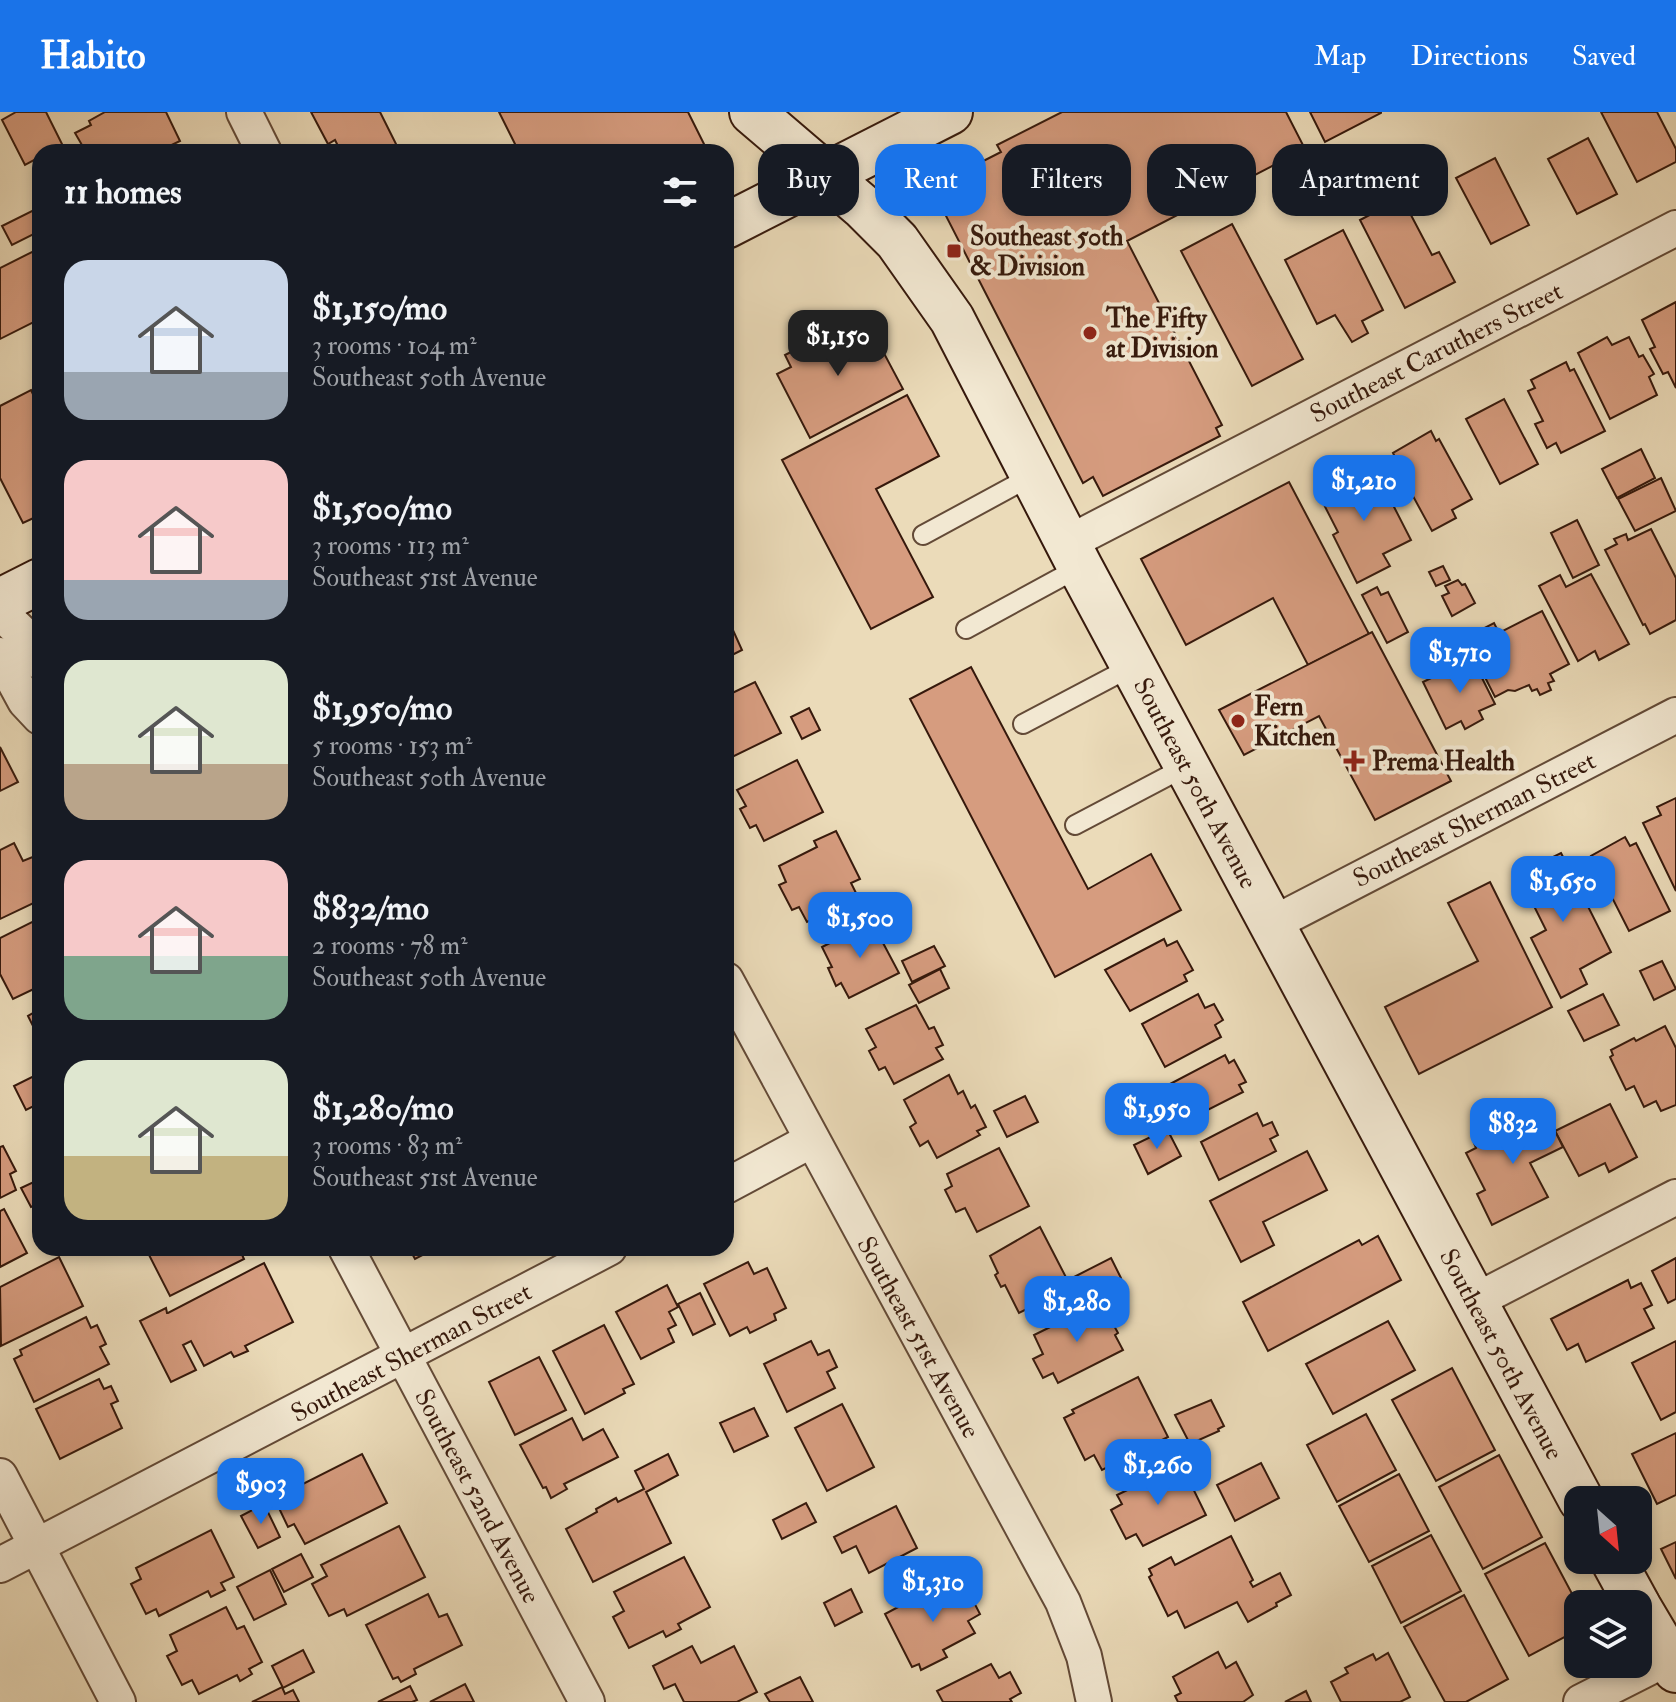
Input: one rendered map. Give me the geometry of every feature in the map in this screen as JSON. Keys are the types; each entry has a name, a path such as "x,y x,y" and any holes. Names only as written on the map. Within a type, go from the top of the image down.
{"main road":[{"name":"Southeast 50th Avenue","path":"752,112 790,144"},
{"path":"859,158 950,112"},
{"name":"Southeast 50th Avenue","path":"859,205 897,241 952,319 1133,666 1573,1486"},
{"path":"734,222 758,209"},
{"path":"0,601 32,585"},
{"path":"1652,1628 1674,1661"}],"street":[{"path":"244,112 260,144"},
{"name":"Southeast Caruthers Street","path":"1074,555 1676,228"},
{"path":"0,612 27,638 32,647"},
{"path":"0,655 32,708"},
{"name":"Southeast Sherman Street","path":"1272,924 1676,715"},
{"name":"Southeast 51st Avenue","path":"734,995 1063,1602 1084,1656 1094,1702"},
{"path":"734,1182 812,1140"},
{"path":"1473,1302 1676,1197"},
{"name":"Southeast 52nd Avenue","path":"350,1256 587,1702"},
{"name":"Southeast Sherman Street","path":"0,1565 594,1256"},
{"path":"0,1476 118,1702"},
{"path":"1581,1702 1674,1661"}],"lane":[{"path":"923,535 1032,476"},
{"path":"966,629 1074,555"},
{"path":"1023,724 1133,666"},
{"path":"1075,825 1187,766"}],"building":[{"path":"16,112 46,112 62,144 32,144 32,161 25,165 2,120"},
{"path":"105,112 166,112 180,141 174,144 81,144 75,133 91,125 89,121"},
{"path":"311,112 380,112 396,144 337,144 335,140 328,144"},
{"path":"499,112 688,112 704,144 515,144"},
{"name":"The Fifty at Division","path":"1062,112 1286,112 1302,144 1272,144 1272,166 1256,174 1256,144 1147,144 1147,216 1175,216 1127,241 1222,425 1216,428 1220,436 1103,496 1093,477 1083,483 946,216 986,216 986,160 1001,152 997,145"},
{"path":"1310,112 1381,112 1381,113 1325,142"},
{"path":"1601,112 1657,112 1676,149 1676,162 1637,182"},
{"path":"1588,138 1617,194 1577,214 1548,159"},
{"path":"1495,158 1529,225 1491,244 1456,178"},
{"path":"32,211 32,235 12,245 2,226"},
{"path":"1368,216 1411,216 1432,255 1439,252 1455,282 1405,308 1360,220"},
{"path":"1232,224 1303,359 1252,386 1181,251"},
{"path":"1343,230 1383,310 1362,321 1368,333 1352,342 1335,315 1317,324 1285,260"},
{"path":"32,252 32,323 0,339 0,268"},
{"path":"1676,302 1676,388 1668,372 1663,374 1650,349 1655,347 1642,320"},
{"path":"850,322 856,334 870,327 903,389 810,438 777,374 791,367 785,355"},
{"path":"1607,337 1612,345 1629,337 1639,357 1643,355 1654,374 1649,377 1657,395 1610,419 1578,353"},
{"path":"1566,362 1570,371 1574,369 1605,431 1561,453 1556,443 1547,448 1535,424 1543,421 1528,391 1535,388 1531,380"},
{"path":"31,390 32,519 23,523 0,478 0,406"},
{"path":"907,395 939,456 876,489 933,597 871,629 782,460"},
{"path":"1504,399 1538,464 1500,484 1466,419"},
{"path":"1431,431 1436,441 1439,439 1472,499 1452,510 1456,518 1432,531 1395,463 1393,453"},
{"path":"1641,449 1655,478 1617,498 1602,469"},
{"path":"1373,466 1411,540 1383,554 1390,566 1357,583 1333,535 1338,532 1318,493"},
{"path":"1661,478 1676,511 1635,531 1618,499"},
{"path":"1289,482 1369,634 1308,665 1273,598 1186,645 1141,559"},
{"path":"1577,520 1599,565 1573,578 1551,533"},
{"path":"1651,529 1676,578 1676,620 1650,634 1605,550 1617,544 1614,539 1626,534 1628,540"},
{"path":"1443,566 1450,580 1436,586 1429,572"},
{"path":"1591,574 1629,644 1599,660 1595,651 1578,661 1539,586 1560,575 1566,587"},
{"path":"1458,580 1465,584 1475,603 1452,616 1442,596 1449,593 1445,586"},
{"path":"1377,587 1381,595 1388,592 1408,632 1387,643 1362,595"},
{"path":"1542,611 1569,664 1550,674 1554,681 1548,683 1551,690 1540,695 1537,689 1532,691 1529,685 1495,697 1465,638 1494,623 1499,633"},
{"path":"734,632 742,650 734,654"},
{"path":"1372,632 1451,781 1375,820 1319,716 1244,755 1219,710"},
{"path":"1472,658 1495,704 1479,711 1483,719 1465,729 1461,721 1446,729 1423,682"},
{"path":"971,667 1088,889 1151,854 1181,910 1055,977 910,699"},
{"path":"755,682 781,733 734,756 734,692"},
{"path":"809,708 820,730 802,739 791,717"},
{"path":"0,747 18,782 0,791"},
{"path":"797,760 823,812 764,841 756,825 750,828 740,809 746,806 737,790"},
{"path":"1676,798 1676,891 1643,823 1661,815 1657,807"},
{"path":"836,831 860,879 851,883 860,901 807,922 799,907 792,910 779,885 786,882 779,866 817,847 814,841"},
{"path":"1625,837 1630,846 1636,843 1670,911 1629,931 1591,856"},
{"path":"14,843 23,861 32,857 32,904 0,919 0,850"},
{"path":"1561,853 1611,952 1580,969 1587,984 1561,998 1531,938 1546,930 1518,874"},
{"path":"1490,882 1552,1007 1419,1074 1385,1007 1478,961 1448,903"},
{"path":"32,922 32,990 13,999 0,974 0,938"},
{"path":"871,922 877,931 881,929 885,939 882,941 899,973 849,998 841,983 836,986 828,968 832,967 822,947"},
{"path":"1164,939 1167,946 1177,941 1193,970 1184,975 1187,981 1130,1011 1105,970"},
{"path":"934,946 945,966 912,982 902,961"},
{"path":"1662,961 1676,989 1654,1000 1640,971"},
{"path":"940,969 949,988 919,1003 909,985"},
{"path":"1198,994 1205,1008 1214,1004 1223,1020 1215,1025 1221,1037 1165,1067 1142,1024"},
{"path":"1603,994 1619,1025 1584,1041 1568,1011"},
{"path":"916,1005 929,1029 934,1027 943,1045 936,1048 943,1059 894,1084 885,1067 879,1070 869,1051 876,1047 866,1029"},
{"path":"1665,1026 1676,1048 1676,1105 1661,1111 1656,1101 1644,1107 1634,1086 1626,1090 1610,1057 1613,1055 1611,1050"},
{"path":"1225,1055 1229,1063 1234,1060 1246,1082 1239,1085 1243,1092 1188,1120 1170,1084"},
{"path":"949,1075 958,1094 963,1091 971,1108 975,1105 986,1127 977,1131 980,1135 937,1158 928,1141 920,1146 910,1127 916,1123 904,1100"},
{"path":"32,1077 32,1107 26,1110 14,1086"},
{"path":"1025,1096 1038,1122 1007,1137 994,1111"},
{"path":"1610,1104 1637,1157 1609,1172 1605,1163 1579,1176 1555,1131"},
{"path":"1544,1109 1563,1147 1530,1163 1548,1197 1492,1225 1477,1194 1485,1190 1466,1153 1476,1148 1474,1143 1501,1130 1503,1135 1513,1130 1510,1126"},
{"path":"1257,1113 1263,1126 1272,1122 1278,1135 1270,1139 1276,1151 1219,1180 1201,1142"},
{"path":"1167,1129 1181,1156 1148,1174 1134,1145"},
{"path":"3,1146 16,1171 10,1174 16,1190 0,1198 0,1147"},
{"path":"999,1148 1029,1206 977,1232 965,1208 956,1212 945,1190 952,1186 947,1174"},
{"path":"1307,1151 1327,1190 1263,1222 1274,1245 1241,1262 1210,1201"},
{"path":"32,1183 32,1207 31,1207 21,1188"},
{"path":"4,1209 27,1253 0,1267 0,1211"},
{"path":"1040,1227 1071,1287 1019,1313 1005,1285 1001,1287 990,1256"},
{"path":"1378,1236 1401,1280 1268,1351 1243,1302 1359,1240 1362,1245"},
{"path":"150,1256 243,1256 244,1259 170,1296"},
{"path":"59,1257 83,1306 1,1346 0,1287"},
{"path":"1111,1258 1121,1278 1084,1298 1074,1277"},
{"path":"1676,1258 1676,1299 1668,1303 1652,1271"},
{"path":"748,1262 754,1274 767,1268 786,1308 774,1314 776,1320 750,1333 747,1327 730,1336 704,1284"},
{"path":"264,1263 293,1322 245,1346 248,1351 234,1357 231,1352 204,1366 191,1341 183,1345 196,1370 171,1382 140,1321 166,1308 168,1313"},
{"path":"1628,1280 1631,1288 1641,1283 1652,1305 1644,1309 1654,1328 1586,1362 1578,1344 1567,1350 1551,1319"},
{"path":"667,1285 678,1307 669,1312 676,1325 668,1329 674,1342 641,1359 616,1312"},
{"path":"700,1293 715,1324 693,1335 678,1304"},
{"path":"1101,1302 1118,1333 1115,1335 1123,1350 1058,1383 1053,1373 1043,1378 1033,1359 1043,1354 1034,1335"},
{"path":"86,1317 91,1328 97,1325 106,1344 100,1347 109,1364 34,1402 14,1359 22,1355 20,1350"},
{"path":"1388,1321 1415,1370 1333,1414 1306,1364"},
{"path":"604,1325 634,1384 623,1389 625,1393 585,1414 553,1351"},
{"path":"811,1341 818,1355 829,1350 837,1367 827,1372 835,1388 787,1412 764,1364"},
{"path":"1676,1341 1676,1412 1661,1420 1632,1363"},
{"path":"539,1357 566,1410 515,1435 489,1382"},
{"path":"1452,1368 1495,1450 1436,1481 1392,1400"},
{"path":"1138,1377 1168,1437 1102,1470 1094,1455 1085,1460 1064,1418 1074,1413 1072,1410"},
{"path":"99,1379 104,1389 111,1386 118,1401 111,1404 122,1428 60,1459 36,1409"},
{"path":"1211,1400 1224,1426 1190,1444 1175,1415"},
{"path":"842,1404 874,1467 827,1491 795,1428"},
{"path":"754,1408 768,1436 734,1452 720,1423"},
{"path":"1366,1414 1396,1470 1337,1502 1307,1445"},
{"path":"572,1418 583,1440 603,1429 618,1457 564,1484 567,1489 551,1498 520,1445"},
{"path":"1676,1433 1676,1495 1657,1504 1652,1486 1648,1486 1632,1454"},
{"path":"362,1454 387,1503 305,1544 294,1524 288,1527 278,1506 284,1504 281,1495"},
{"path":"668,1454 678,1475 646,1492 671,1543 593,1582 566,1529 616,1498 618,1502 644,1489 635,1471"},
{"path":"1499,1455 1542,1537 1483,1569 1439,1487"},
{"path":"1261,1463 1279,1498 1235,1521 1217,1485"},
{"path":"1181,1464 1206,1515 1143,1546 1136,1534 1126,1539 1111,1510 1122,1504 1117,1495"},
{"path":"1399,1474 1429,1531 1369,1562 1339,1506"},
{"path":"806,1503 816,1522 782,1539 773,1520"},
{"path":"264,1504 280,1537 258,1548 241,1516"},
{"path":"896,1506 917,1548 869,1573 856,1546 842,1553 834,1537"},
{"path":"399,1526 425,1577 347,1616 344,1609 329,1616 312,1584 327,1576 321,1565"},
{"path":"211,1530 234,1577 221,1583 225,1590 211,1597 208,1591 159,1616 156,1609 146,1614 131,1584 141,1579 136,1568"},
{"path":"1431,1535 1461,1591 1401,1623 1372,1566"},
{"path":"1231,1536 1253,1580 1250,1582 1253,1587 1280,1573 1291,1595 1248,1622 1237,1602 1185,1628 1177,1611 1168,1616 1149,1577 1152,1575 1149,1569 1171,1557 1175,1565"},
{"path":"1676,1542 1676,1579 1661,1549"},
{"path":"1545,1543 1570,1590 1564,1590 1564,1637 1529,1656 1485,1574"},
{"path":"301,1554 313,1577 284,1592 272,1569"},
{"path":"684,1557 710,1607 678,1624 681,1629 666,1637 663,1631 629,1648 613,1617 624,1611 614,1592"},
{"path":"270,1570 286,1604 254,1620 237,1587"},
{"path":"947,1581 955,1596 967,1589 980,1614 968,1621 975,1633 943,1650 947,1657 921,1670 919,1664 912,1667 885,1614"},
{"path":"851,1589 862,1612 835,1626 824,1603"},
{"path":"428,1594 439,1617 447,1614 462,1645 414,1669 416,1674 401,1682 398,1677 393,1679 366,1625"},
{"path":"1464,1595 1508,1679 1466,1702 1445,1702 1404,1627"},
{"path":"226,1607 237,1629 244,1626 262,1662 249,1669 252,1674 240,1681 237,1675 199,1694 192,1680 182,1685 167,1656 177,1651 170,1635"},
{"path":"692,1646 701,1663 734,1646 757,1692 737,1702 684,1702 675,1684 664,1689 653,1666"},
{"path":"303,1650 314,1672 283,1688 272,1666"},
{"path":"1218,1652 1226,1668 1236,1662 1253,1695 1243,1702 1178,1702 1175,1696 1181,1693 1173,1677"},
{"path":"1388,1653 1410,1697 1400,1702 1341,1702 1331,1682 1348,1673 1345,1668 1373,1654 1376,1660"},
{"path":"991,1664 999,1678 1010,1672 1021,1693 1010,1699 1012,1702 943,1702 937,1691"},
{"path":"800,1677 813,1702 770,1702 765,1694"},
{"path":"465,1684 474,1702 430,1702"},
{"path":"410,1686 417,1700 378,1702"},
{"path":"282,1687 285,1694 293,1690 299,1702 252,1702"},
{"path":"1306,1691 1311,1702 1285,1702"}],"place":[{"name":"Southeast 50th & Division","path":"954,251"},
{"name":"The Fifty at Division","path":"1090,333"},
{"name":"Fern Kitchen","path":"1238,721"},
{"name":"Prema Health","path":"1354,761"}]}
